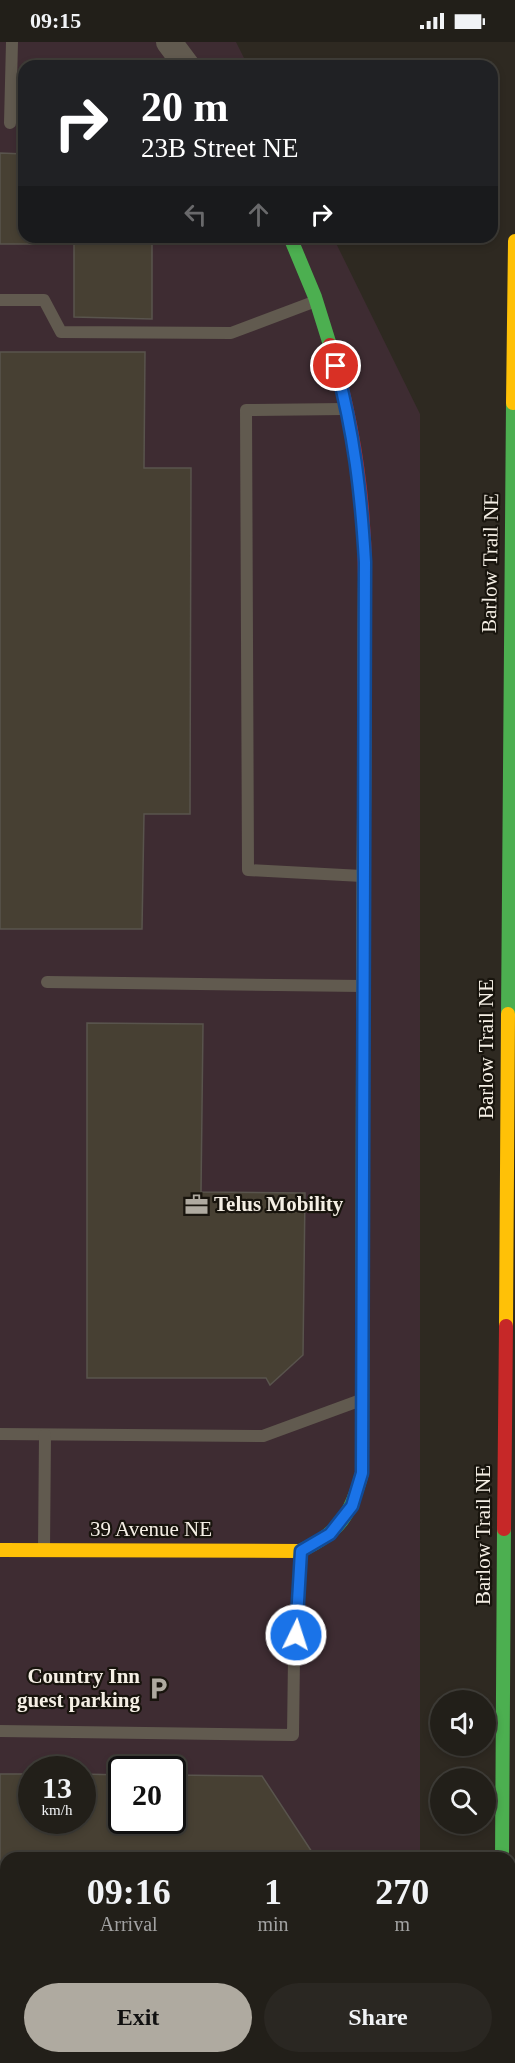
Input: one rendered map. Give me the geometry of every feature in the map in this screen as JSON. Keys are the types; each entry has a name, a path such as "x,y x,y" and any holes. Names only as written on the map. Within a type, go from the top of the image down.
{"main road":[{"name":"Barlow Trail NE","path":"502,1852 510,1318 515,241"},
{"path":"293,243 309,276 331,345 347,409 360,490 365,562 362,1473 352,1506 330,1534 301,1551"},
{"name":"39 Avenue NE","path":"0,1550 301,1551"},
{"path":"502,1759 509,1852"}],"street":[{"path":"169,42 183,60"}],"lane":[{"path":"10,123 12,42"},
{"path":"0,300 44,300 62,332 220,333 231,333 317,301"},
{"path":"347,409 246,410 248,870 364,876"},
{"path":"47,982 363,986"},
{"path":"0,1434 263,1436 362,1400"},
{"path":"44,1550 45,1435"},
{"path":"0,1731 293,1735 294,1657 301,1551"}],"shaded area":[{"path":"0,42 236,42 245,60 18,60 18,243 336,243 420,414 420,1852 0,1852"}],"building":[{"path":"0,153 18,154 18,243 152,243 152,319 74,317 74,244 0,244"},
{"path":"0,352 145,352 144,468 191,468 190,814 144,814 142,929 0,929"},
{"name":"Telus Mobility","path":"87,1023 203,1024 201,1192 305,1193 303,1355 270,1385 266,1378 87,1378"},
{"path":"0,1774 18,1774 18,1834 96,1834 96,1774 108,1775 108,1834 186,1834 186,1775 262,1776 312,1852 0,1852"}],"traffic: fast":[{"path":"292,243 315,297 330,345"},
{"path":"508,1014 513,403"},
{"path":"300,1551 325,1537 342,1521 353,1500 362,1473 363,1054"},
{"path":"502,1852 504,1529"}],"traffic: slow":[{"path":"513,403 515,241"},
{"path":"363,1054 365,578"},
{"path":"506,1326 508,1014"},
{"path":"0,1550 300,1551"}],"traffic: jam":[{"path":"330,345 345,402 356,460 363,519 365,578"},
{"path":"504,1529 506,1326"}],"place":[{"name":"Telus Mobility","path":"196,1204"},
{"name":"Country Inn guest parking","path":"158,1688"}],"route":[{"path":"296,1635 301,1551 330,1534 352,1506 362,1473 365,562 360,490 347,409 336,366"}]}
